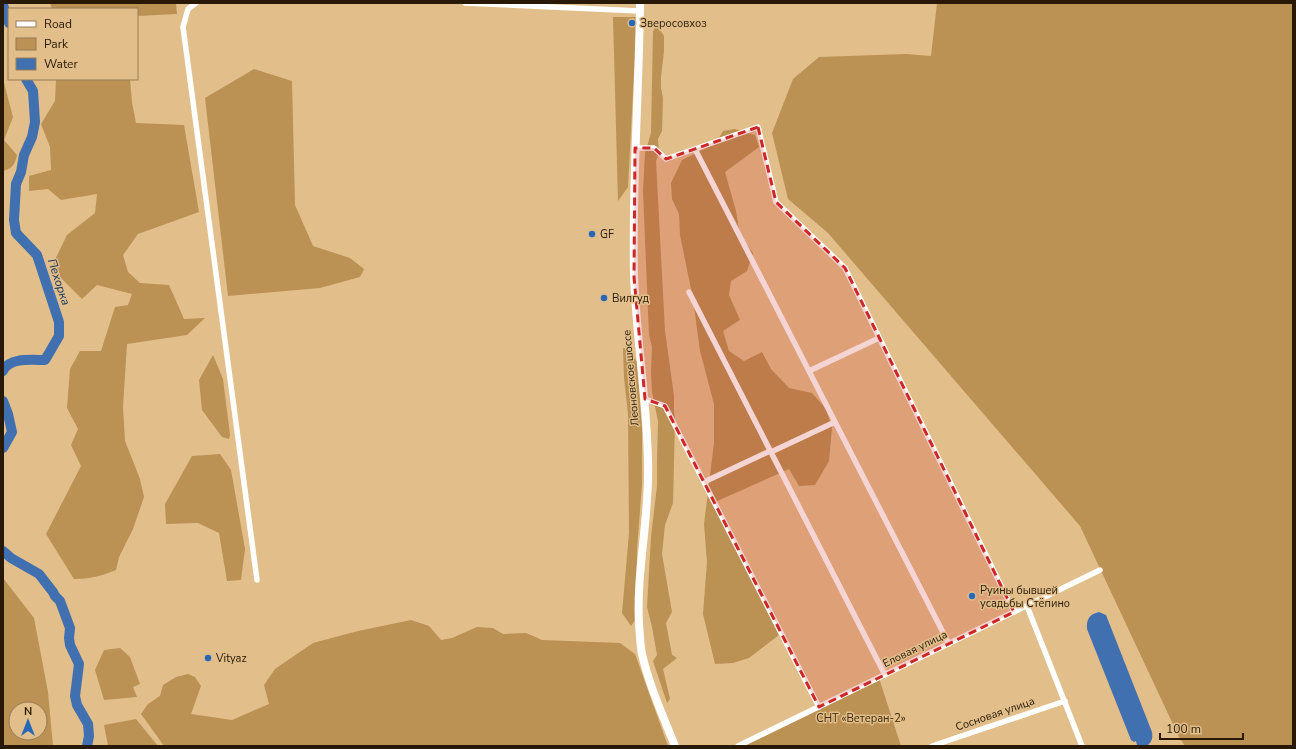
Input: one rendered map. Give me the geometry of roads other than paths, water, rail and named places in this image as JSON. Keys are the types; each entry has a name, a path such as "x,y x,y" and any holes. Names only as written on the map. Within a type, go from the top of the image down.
{"main road":[{"name":"Леоновское шоссе","path":"640,7 635,148 634,278 645,399 648,487 638,607 642,654 648,675 675,746"}],"street":[{"path":"196,3 188,9 183,27 258,580"},
{"path":"465,3 640,7"},
{"path":"635,148 654,148 666,159 758,127 776,202 845,268 1014,612"},
{"path":"695,149 949,644"},
{"path":"689,292 885,675"},
{"path":"809,371 879,338"},
{"path":"645,399 665,406 818,707"},
{"path":"704,482 835,422"},
{"name":"Еловая улица","path":"738,746 1100,570"},
{"path":"1026,606 1082,746"},
{"name":"Сосновая улица","path":"932,746 1065,701"}],"water":[{"path":"1099,612 1106,615 1152,732 1152,739 1148,745 1137,745 1136,741 1134,742 1131,740 1087,629 1087,622 1089,618 1093,614"}],"waterway":[{"name":"Пехорка","path":"3,5 8,20"},
{"name":"Пехорка","path":"3,371 10,363 15,361 45,360 59,336 59,322 37,255 16,233 14,220 16,184 21,172 24,155 32,137 35,122 33,91 27,80"},
{"name":"Пехорка","path":"3,401 12,432 3,448"},
{"name":"Пехорка","path":"3,551 11,558 39,574 60,601 70,628 70,645 79,664 75,696 77,705 88,724 89,736 87,746"}],"place":[{"name":"Зверосовхоз","path":"632,23"},
{"name":"GF","path":"592,234"},
{"name":"Вилгуд","path":"604,298"},
{"name":"Руины бывшей усадьбы Стёпино","path":"972,596"},
{"name":"Vityaz","path":"208,658"}],"park label":[{"name":"СНТ «Ветеран-2»","path":"861,718"}]}
